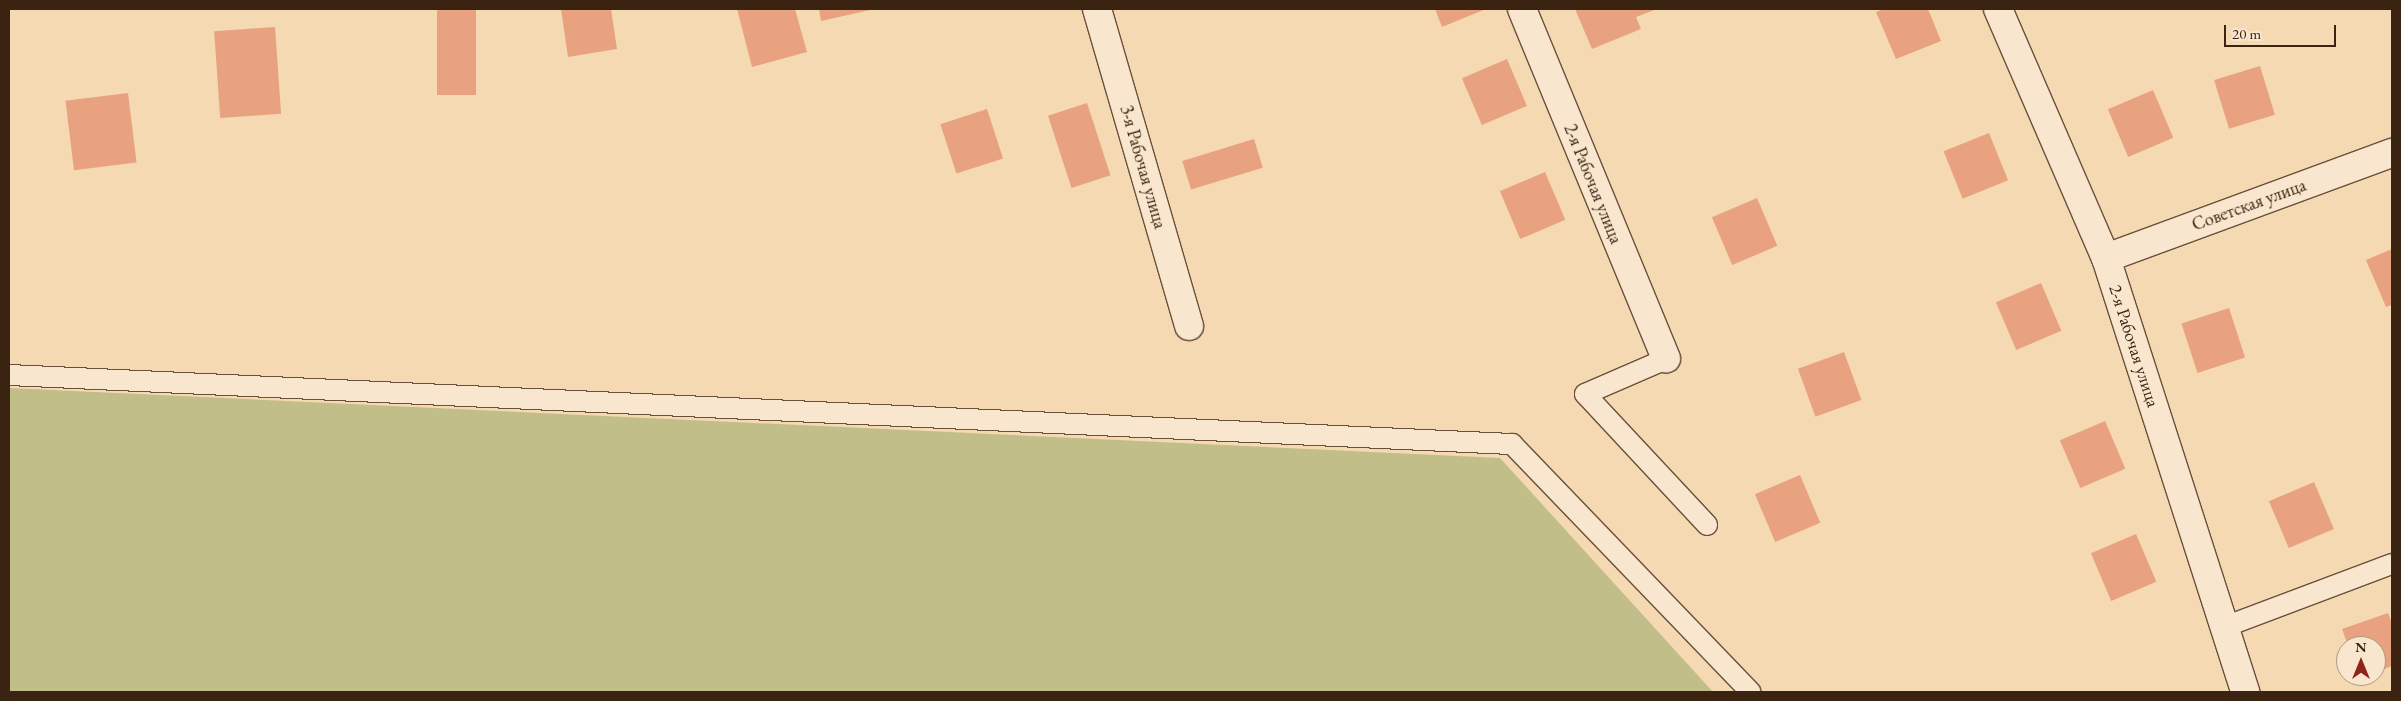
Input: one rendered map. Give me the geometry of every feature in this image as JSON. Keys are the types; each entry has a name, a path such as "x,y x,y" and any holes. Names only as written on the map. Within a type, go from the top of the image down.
{"street":[{"name":"3-я Рабочая улица","path":"1097,9 1189,326"},
{"name":"2-я Рабочая улица","path":"1522,9 1666,359"},
{"name":"2-я Рабочая улица","path":"1998,9 2106,258 2245,692"},
{"name":"Советская улица","path":"2106,258 2392,153"}],"lane":[{"path":"1666,359 1584,394 1707,525"},
{"path":"9,375 1512,444 1751,692"},
{"path":"2224,627 2392,564"}],"shaded area":[{"path":"9,388 1500,458 1713,692 9,692"}],"building":[{"path":"437,9 476,9 476,95 437,95"},
{"path":"561,9 611,9 617,49 568,57"},
{"path":"737,9 795,9 807,52 752,67"},
{"path":"819,9 870,9 870,10 821,21"},
{"path":"1435,9 1486,9 1442,27"},
{"path":"1575,9 1657,9 1636,17 1641,29 1592,49"},
{"path":"1884,9 1928,9 1941,41 1896,59 1876,12"},
{"path":"275,27 281,114 220,118 214,31"},
{"path":"1507,59 1527,106 1482,125 1462,78"},
{"path":"2260,66 2275,115 2229,129 2214,80"},
{"path":"2153,90 2173,138 2128,157 2108,109"},
{"path":"128,93 137,162 74,170 65,101"},
{"path":"1087,103 1110,175 1071,188 1048,116"},
{"path":"987,109 1003,158 956,174 940,124"},
{"path":"1989,133 2008,180 1963,199 1944,151"},
{"path":"1254,139 1263,168 1191,190 1182,161"},
{"path":"1545,172 1565,220 1520,239 1500,191"},
{"path":"1757,198 1777,246 1732,265 1712,217"},
{"path":"2392,249 2392,305 2386,307 2366,260"},
{"path":"2041,283 2061,331 2016,350 1996,302"},
{"path":"2229,308 2245,357 2198,373 2181,323"},
{"path":"1844,352 1861,400 1815,417 1798,369"},
{"path":"2105,421 2125,469 2080,488 2060,440"},
{"path":"1800,475 1820,523 1775,542 1755,494"},
{"path":"2314,482 2334,529 2289,548 2269,501"},
{"path":"2136,534 2156,582 2111,601 2091,553"},
{"path":"2388,613 2392,624 2392,666 2386,668 2386,636 2344,636 2342,629"}]}
